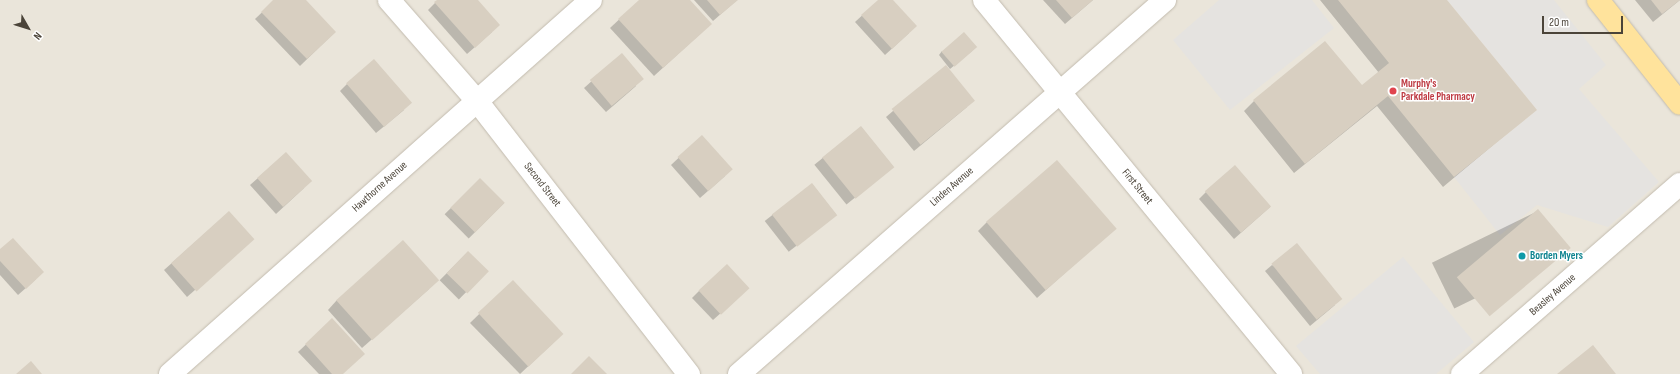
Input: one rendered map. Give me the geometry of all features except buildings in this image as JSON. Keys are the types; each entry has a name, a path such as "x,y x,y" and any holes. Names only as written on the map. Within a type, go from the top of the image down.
{"main road":[{"path":"1598,0 1680,104"}],"street":[{"name":"Second Street","path":"389,0 477,101 689,374"},
{"name":"Hawthorne Avenue","path":"170,374 590,0"},
{"name":"First Street","path":"984,0 1291,374"},
{"name":"Linden Avenue","path":"738,374 1165,0"},
{"name":"Beasley Avenue","path":"1462,374 1680,184"}],"shaded area":[{"path":"0,0 1680,0 1680,374 0,374"},
{"path":"1219,0 1312,0 1334,28 1230,110 1173,40"},
{"path":"1447,0 1554,0 1606,65 1579,89 1659,182 1608,227 1537,205 1500,235 1454,177 1537,110"},
{"path":"1403,257 1474,342 1436,374 1320,374 1296,346"}],"place":[{"name":"Murphy's Parkdale Pharmacy","path":"1393,91"},
{"name":"Borden Myers","path":"1522,256"}]}
